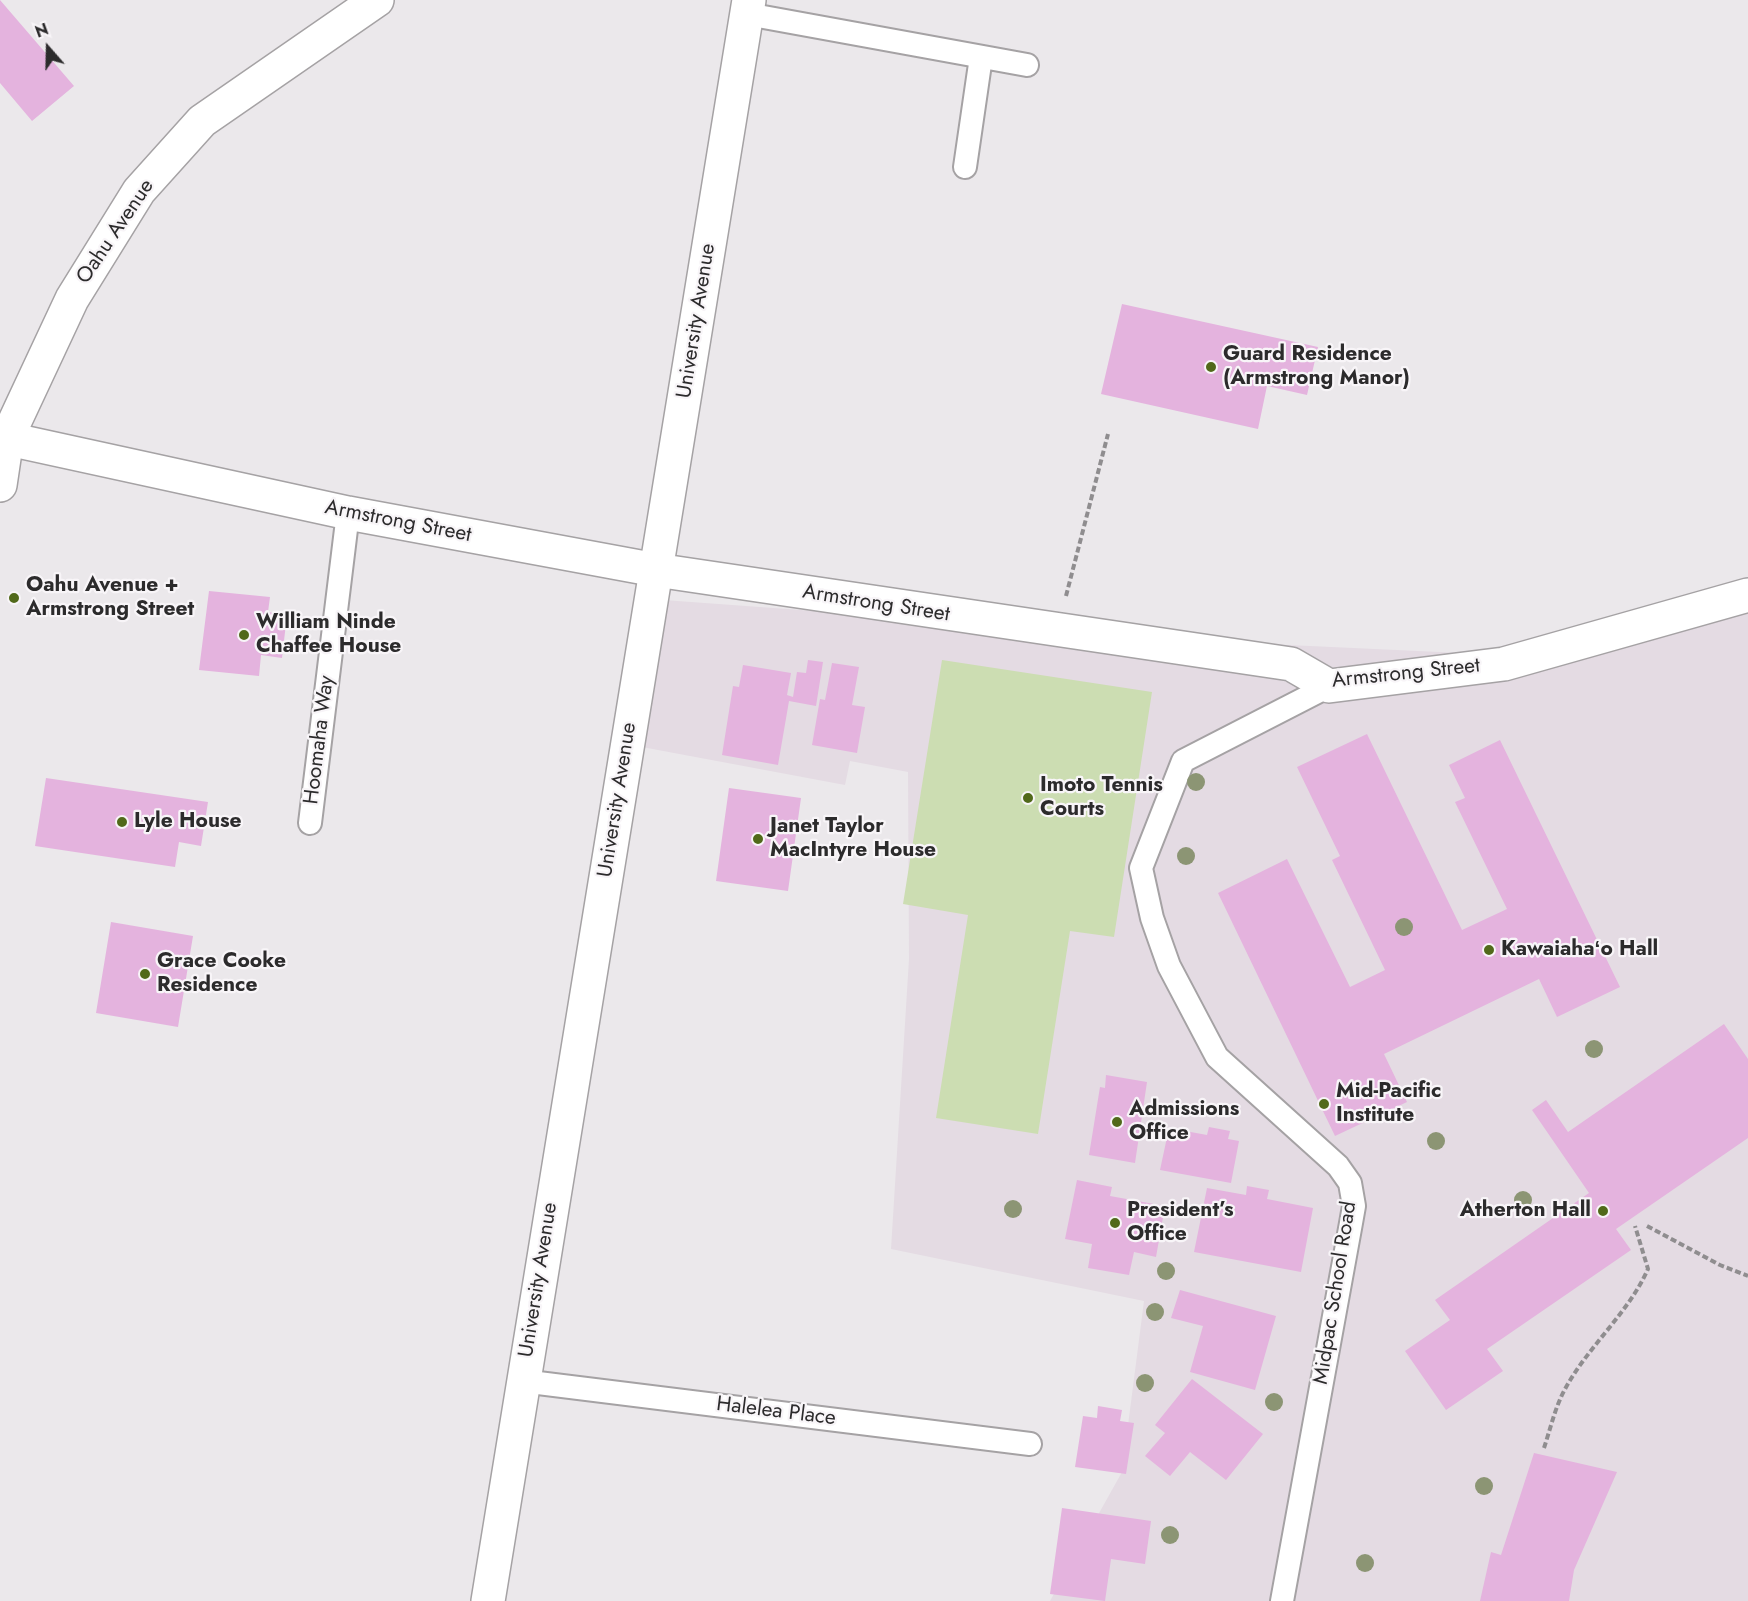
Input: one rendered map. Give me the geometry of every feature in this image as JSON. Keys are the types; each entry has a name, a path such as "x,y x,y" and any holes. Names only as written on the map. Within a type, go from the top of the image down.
{"street":[{"name":"Oahu Avenue","path":"0,485 4,438 72,299 139,191 202,121 377,0"},
{"name":"University Avenue","path":"488,1601 522,1381 748,7"},
{"name":"Armstrong Street","path":"4,438 348,513 656,570 1291,664 1329,686 1504,664 1748,595"}],"lane":[{"path":"748,7 1027,65"},
{"path":"965,166 981,57"},
{"name":"Hoomaha Way","path":"310,823 348,513"},
{"name":"Midpac School Road","path":"1281,1601 1354,1206 1350,1183 1338,1166 1217,1057 1169,966 1152,918 1141,868 1183,761 1329,686"},
{"name":"Halelea Place","path":"522,1381 1030,1444"}],"path":[{"path":"1058,631 1108,434"},
{"path":"1544,1448 1563,1391 1602,1336 1638,1292 1648,1269 1635,1226"},
{"path":"1647,1226 1720,1265 1748,1276"}],"shaded area":[{"name":"Mid-Pacific Institute","path":"1748,588 1748,1601 1050,1601 1122,1472 1144,1301 891,1249 909,959 908,772 850,761 845,785 642,747 650,599 1267,644 1504,655"}],"green space":[{"name":"Imoto Tennis Courts","path":"942,660 1152,692 1114,937 1070,931 1038,1134 936,1118 968,915 903,904"}],"building":[{"path":"0,0 74,86 32,121 0,83"},
{"name":"Guard Residence (Armstrong Manor)","path":"1122,304 1318,347 1307,395 1267,386 1258,429 1101,394"},
{"name":"William Ninde Chaffee House","path":"209,591 270,597 268,612 287,615 282,658 261,655 259,676 199,670"},
{"path":"808,660 823,662 816,706 789,701 778,765 722,755 733,686 739,687 743,665 791,673 787,695 793,697 797,672 806,673"},
{"path":"832,663 859,667 852,705 865,707 857,753 812,745 820,699 825,700"},
{"name":"Kawaiahaʻo Hall","path":"1367,734 1462,930 1507,909 1455,802 1465,798 1449,765 1500,740 1620,987 1557,1017 1539,979 1384,1054 1407,1102 1335,1136 1218,893 1287,859 1350,987 1385,970 1332,860 1340,856 1297,767"},
{"name":"Lyle House","path":"46,778 208,802 201,846 179,842 175,867 35,846"},
{"name":"Janet Taylor MacIntyre House","path":"729,788 801,798 788,891 716,881"},
{"name":"Grace Cooke Residence","path":"111,922 193,936 178,1027 96,1013"},
{"name":"Atherton Hall","path":"1724,1024 1748,1059 1748,1138 1616,1229 1631,1250 1487,1349 1503,1371 1446,1410 1405,1351 1450,1320 1435,1300 1589,1193 1532,1110 1546,1100 1568,1132"},
{"name":"Admissions Office","path":"1106,1075 1147,1082 1135,1163 1089,1155 1100,1087 1105,1088"},
{"path":"1209,1127 1230,1131 1228,1139 1239,1141 1231,1183 1160,1170 1169,1128 1207,1135"},
{"name":"President’s Office","path":"1077,1180 1112,1187 1110,1196 1165,1206 1156,1257 1134,1252 1129,1275 1088,1268 1092,1244 1065,1239"},
{"path":"1247,1186 1269,1190 1267,1199 1313,1208 1301,1272 1194,1252 1207,1188 1246,1195"},
{"path":"1180,1290 1276,1316 1255,1390 1190,1372 1203,1326 1171,1318"},
{"path":"1192,1379 1263,1434 1226,1480 1190,1452 1170,1476 1145,1456 1165,1433 1155,1425"},
{"path":"1098,1406 1122,1410 1120,1421 1134,1423 1126,1474 1075,1467 1083,1416 1097,1418"},
{"path":"1534,1453 1617,1472 1574,1570 1569,1601 1480,1601 1491,1552 1501,1555"},
{"path":"1062,1508 1151,1521 1145,1564 1111,1559 1105,1601 1050,1594"}],"place":[{"name":"Guard Residence (Armstrong Manor)","path":"1211,367"},
{"name":"Oahu Avenue + Armstrong Street","path":"14,598"},
{"name":"William Ninde Chaffee House","path":"244,635"},
{"name":"Imoto Tennis Courts","path":"1028,798"},
{"name":"Lyle House","path":"122,822"},
{"name":"Janet Taylor MacIntyre House","path":"758,839"},
{"name":"Kawaiahaʻo Hall","path":"1489,950"},
{"name":"Grace Cooke Residence","path":"145,974"},
{"name":"Mid-Pacific Institute","path":"1324,1104"},
{"name":"Admissions Office","path":"1117,1122"},
{"name":"Atherton Hall","path":"1603,1211"},
{"name":"President’s Office","path":"1115,1223"}]}
